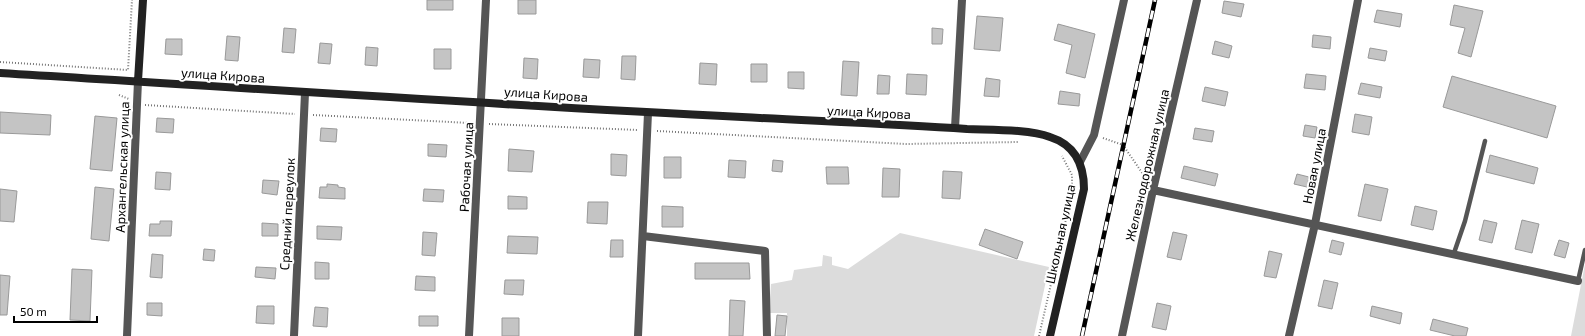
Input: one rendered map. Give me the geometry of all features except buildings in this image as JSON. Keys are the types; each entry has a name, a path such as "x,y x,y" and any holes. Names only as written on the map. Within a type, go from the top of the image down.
{"main road":[{"name":"Архангельская улица","path":"138,82 142,0"},
{"name":"улица Кирова","path":"0,73 648,113 1033,133 1050,137 1062,143 1080,162"},
{"name":"Школьная улица","path":"1050,336 1084,190 1084,177 1080,162"}],"street":[{"name":"Рабочая улица","path":"469,336 486,0"},
{"path":"955,128 962,0"},
{"path":"1080,162 1094,135 1124,0"},
{"name":"Железнодорожная улица","path":"1122,336 1153,190 1197,0"},
{"name":"Новая улица","path":"1289,336 1315,224 1358,0"},
{"name":"Архангельская улица","path":"127,336 138,82"},
{"name":"Средний переулок","path":"294,336 305,93"},
{"path":"638,336 648,113"},
{"path":"1153,190 1578,281"},
{"path":"643,236 765,250 767,336"}],"lane":[{"path":"1454,254 1465,221 1486,141"},
{"path":"1578,281 1585,250"}],"path":[{"path":"0,62 128,70 132,0"},
{"path":"119,95 128,98 132,105 137,104 480,124 647,130 906,144 1024,141"},
{"path":"1094,135 1123,145 1153,190"},
{"path":"1039,336 1072,193 1072,175 1060,153"}],"shaded area":[{"path":"900,233 1049,267 1034,336 787,336 787,313 769,313 771,284 792,280 794,270 822,266 823,255 832,257 832,265 848,269"},
{"path":"1585,264 1585,336 1571,336"}],"railway":[{"path":"1082,336 1155,0"}]}
